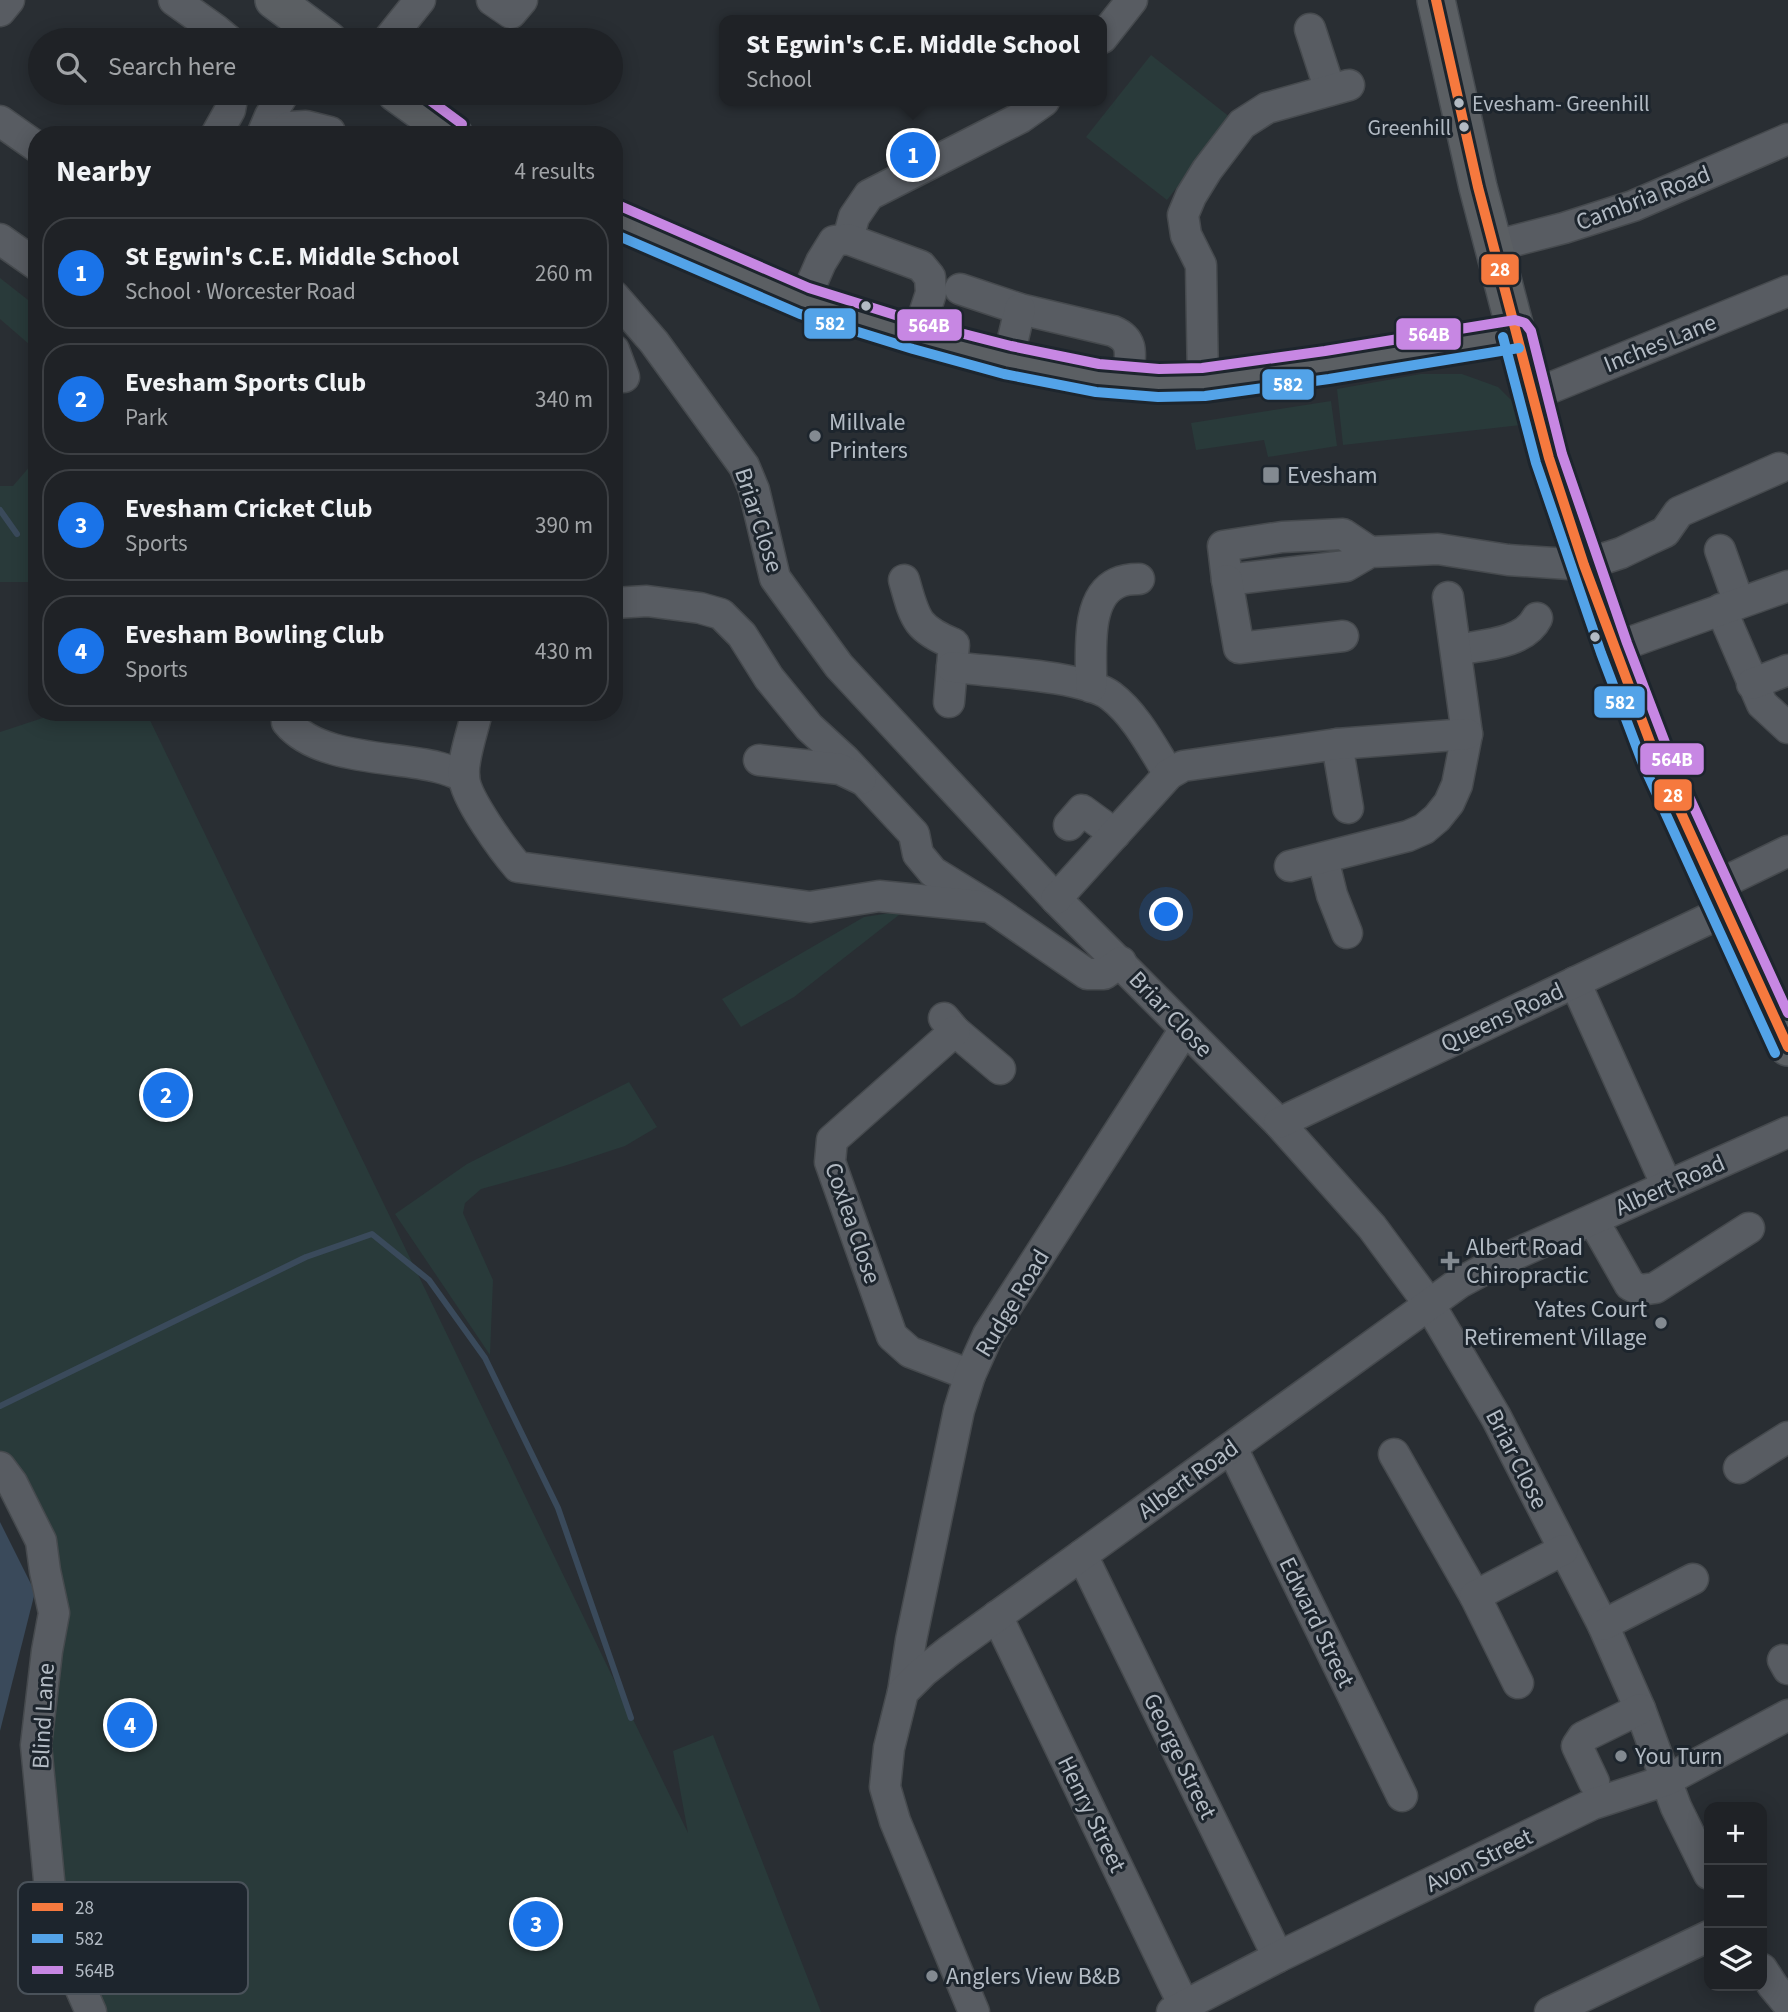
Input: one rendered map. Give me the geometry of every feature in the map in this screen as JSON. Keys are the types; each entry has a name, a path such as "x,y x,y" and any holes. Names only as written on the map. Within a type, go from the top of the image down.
{"main road":[{"path":"274,0 311,28"},
{"path":"1440,1 1478,187 1549,458 1584,565 1656,758 1788,1047"},
{"path":"413,105 442,126"},
{"path":"623,223 804,301 917,336 1009,360 1097,378 1159,383 1203,382 1517,334"}],"street":[{"path":"0,11 9,0"},
{"path":"174,0 213,28"},
{"path":"398,28 420,0"},
{"path":"492,0 511,13 522,0"},
{"path":"1107,32 1132,0"},
{"path":"1203,382 1201,265 1186,236 1184,215 1191,196 1242,124 1267,108 1339,87 1310,29"},
{"path":"221,126 231,105"},
{"path":"266,126 277,105"},
{"path":"848,239 854,217 869,195 1020,118 1037,106"},
{"path":"0,121 28,141"},
{"name":"Cambria Road","path":"1494,246 1633,206 1788,139"},
{"path":"0,239 28,259"},
{"path":"804,301 821,262 834,241 848,239 921,266 930,277 931,293 917,336"},
{"path":"960,289 1020,309 1125,336 1129,344 1128,381"},
{"name":"Inches Lane","path":"1534,400 1788,291"},
{"name":"Briar Close","path":"623,306 654,342 744,466 754,489 775,578 839,666 1056,899 1279,1123 1372,1227 1429,1304 1496,1417 1603,1625 1640,1709 1676,1807 1705,1865"},
{"path":"1009,360 1020,309"},
{"path":"1343,636 1239,648 1227,580 1346,566 1370,552 1438,549 1508,560 1584,565 1621,553 1648,540 1665,531 1679,512 1779,468"},
{"path":"1720,550 1730,606 1752,684 1762,704 1788,728"},
{"path":"1091,687 1092,622 1099,599 1113,584 1139,579"},
{"path":"904,580 914,615 953,655 1081,682 1110,695 1133,718 1169,774"},
{"path":"1614,648 1788,586"},
{"path":"1290,866 1408,836 1424,829 1449,803 1457,785 1467,734 1448,597"},
{"path":"623,602 647,601 700,608 721,614 742,635 769,678 809,727 887,802 914,834 918,854 933,872 990,907 1087,974 1104,974 1121,962"},
{"path":"1456,650 1513,638 1532,627 1537,618"},
{"path":"949,702 953,655"},
{"path":"1752,684 1788,670"},
{"path":"287,721 295,732 346,752 437,767 464,776"},
{"path":"475,721 464,776 467,791 506,854 518,867 810,906 880,896 990,907"},
{"path":"1056,899 1169,774 1183,766 1337,744 1467,734"},
{"path":"1337,744 1348,808"},
{"path":"759,760 840,769 864,781"},
{"path":"1069,825 1082,810 1115,834"},
{"name":"Queens Road","path":"1279,1123 1575,982 1719,899 1788,851"},
{"path":"1323,859 1332,895 1347,933"},
{"path":"1575,982 1668,1186"},
{"name":"Coxlea Close","path":"970,1376 909,1352 892,1336 830,1163 832,1140 949,1024 1000,1069"},
{"name":"Rudge Road","path":"903,1692 911,1640 959,1410 970,1376 988,1335 1185,1029"},
{"name":"Albert Road","path":"903,1692 924,1671 997,1616 1459,1283 1500,1261 1788,1132"},
{"path":"1593,1220 1630,1284 1640,1290 1655,1288 1749,1228"},
{"path":"1739,1468 1788,1437"},
{"name":"Edward Street","path":"1232,1448 1402,1796"},
{"path":"1394,1454 1475,1596 1518,1683"},
{"name":"Blind Lane","path":"0,1467 12,1483 41,1541 54,1613 36,1745 49,1882"},
{"path":"1475,1596 1563,1550"},
{"name":"George Street","path":"1082,1555 1278,1957"},
{"path":"1603,1625 1693,1579"},
{"name":"Henry Street","path":"997,1616 1181,2010"},
{"path":"903,1692 889,1748 886,1787 895,1821 974,2012"},
{"path":"1594,1782 1577,1746 1583,1737 1640,1709"},
{"name":"Avon Street","path":"1181,2010 1278,1957 1593,1804 1667,1780 1788,1715"},
{"path":"1550,2012 1704,1938"},
{"name":"Blind Lane","path":"83,1994 91,2012"}],"shaded area":[{"path":"1151,55 1231,118 1167,200 1086,137"},
{"path":"0,278 28,300 28,343 0,319"},
{"path":"1421,374 1462,374 1498,387 1518,407 1521,425 1343,445 1337,389"},
{"path":"1331,401 1337,446 1268,457 1264,440 1196,450 1191,423"},
{"path":"28,468 28,582 0,582 0,486 13,486"},
{"path":"34,721 150,721 688,1833 673,1751 713,1735 821,2012 97,2012 89,1994 248,1994 248,1882 58,1882 44,1777 57,1614 0,1459 0,732"},
{"path":"904,911 794,997 741,1027 722,999 864,917"},
{"path":"629,1082 657,1127 625,1146 481,1189 465,1203 463,1213 493,1280 490,1355 395,1214 467,1164"}],"water":[{"path":"0,1522 35,1592 0,1731"}],"waterway":[{"path":"0,510 17,534"},
{"path":"0,1406 306,1257 372,1234 429,1280 485,1358 558,1508 631,1718"}],"transit line":[{"name":"28","path":"1436,0 1478,187 1549,458 1584,565 1656,758 1788,1047"},
{"name":"564B","path":"436,105 462,124"},
{"name":"564B","path":"623,207 809,288 921,323 1011,346 1099,364 1159,369 1202,368 1515,320 1525,323 1531,331 1562,454 1627,643 1669,753 1788,1013"},
{"name":"582","path":"623,238 800,314 1004,374 1096,392 1158,397 1205,396 1519,348"},
{"name":"582","path":"1503,337 1536,463 1601,653 1643,764 1775,1053"}],"place":[{"name":"Evesham- Greenhill","path":"1459,103"},
{"name":"Greenhill","path":"1464,127"},
{"name":"St Egwin's C.E. Middle School","path":"913,155"},
{"name":"Millvale Printers","path":"815,436"},
{"name":"Evesham","path":"1271,475"},
{"name":"Evesham Sports Club","path":"166,1095"},
{"name":"Albert Road Chiropractic","path":"1450,1261"},
{"name":"Yates Court Retirement Village","path":"1661,1323"},
{"name":"Evesham Bowling Club","path":"130,1725"},
{"name":"You Turn","path":"1621,1756"},
{"name":"Evesham Cricket Club","path":"536,1924"},
{"name":"Anglers View B&B","path":"932,1976"}]}
